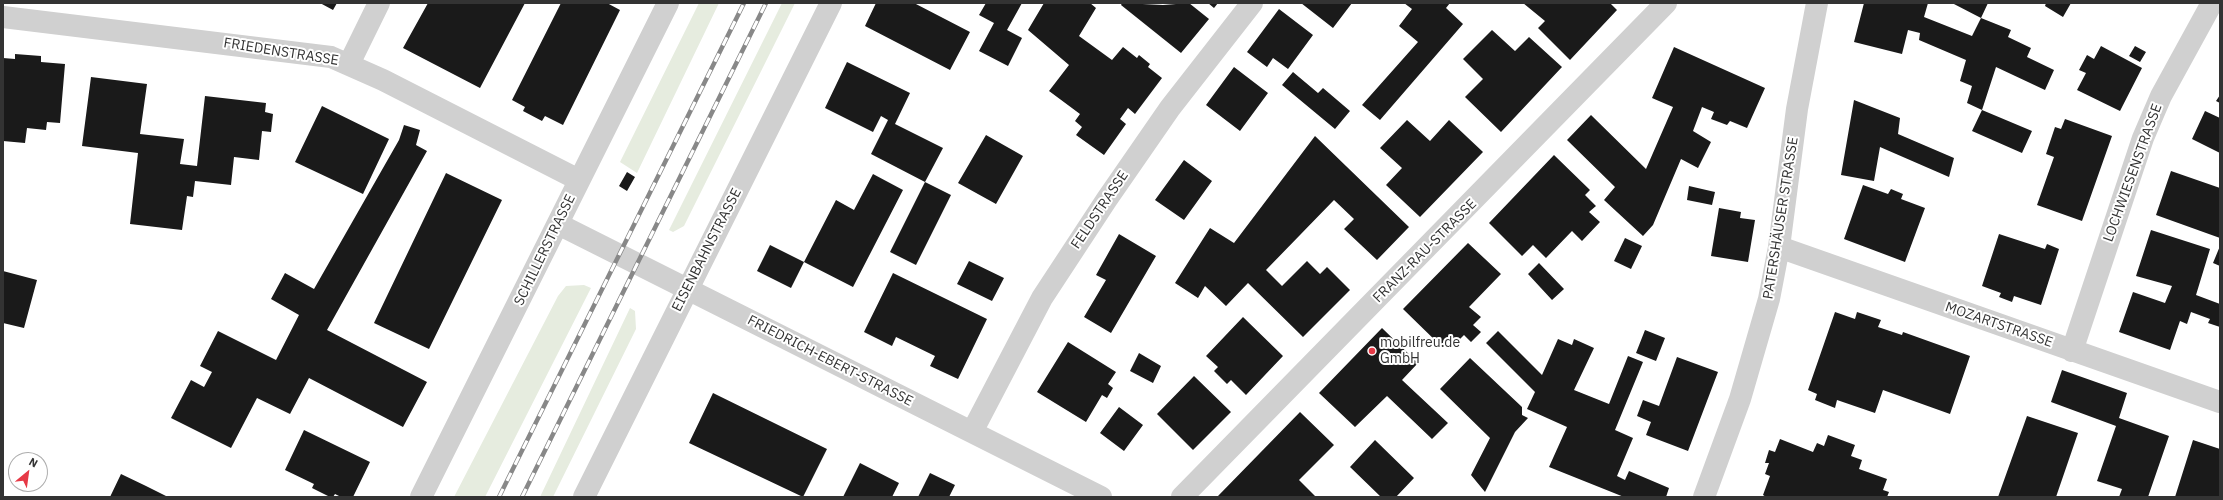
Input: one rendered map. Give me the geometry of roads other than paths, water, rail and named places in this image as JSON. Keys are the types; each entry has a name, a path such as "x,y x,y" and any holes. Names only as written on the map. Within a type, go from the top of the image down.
{"street":[{"path":"349,64 379,3"},
{"name":"SCHILLERSTRASSE","path":"421,497 668,3"},
{"name":"EISENBAHNSTRASSE","path":"584,497 831,3"},
{"name":"FELDSTRASSE","path":"972,432 1042,298 1107,199 1170,108 1252,3"},
{"name":"FRANZ-RAU-STRASSE","path":"1182,497 1666,3"},
{"name":"PATERSHÄUSER STRASSE","path":"1704,497 1740,399 1768,299 1779,247 1797,109 1817,3"},
{"name":"LOCHWIESENSTRASSE","path":"2072,351 2143,138 2161,96 2212,3"},
{"name":"FRIEDENSTRASSE","path":"3,17 331,57 349,64 580,180"},
{"name":"FRIEDRICH-EBERT-STRASSE","path":"558,224 1101,497"},
{"name":"MOZARTSTRASSE","path":"1779,247 2220,402"}],"railway":[{"path":"499,497 744,3"},
{"path":"522,497 766,3"}],"place":[{"name":"mobilfreu.de GmbH","path":"1372,351"}]}
